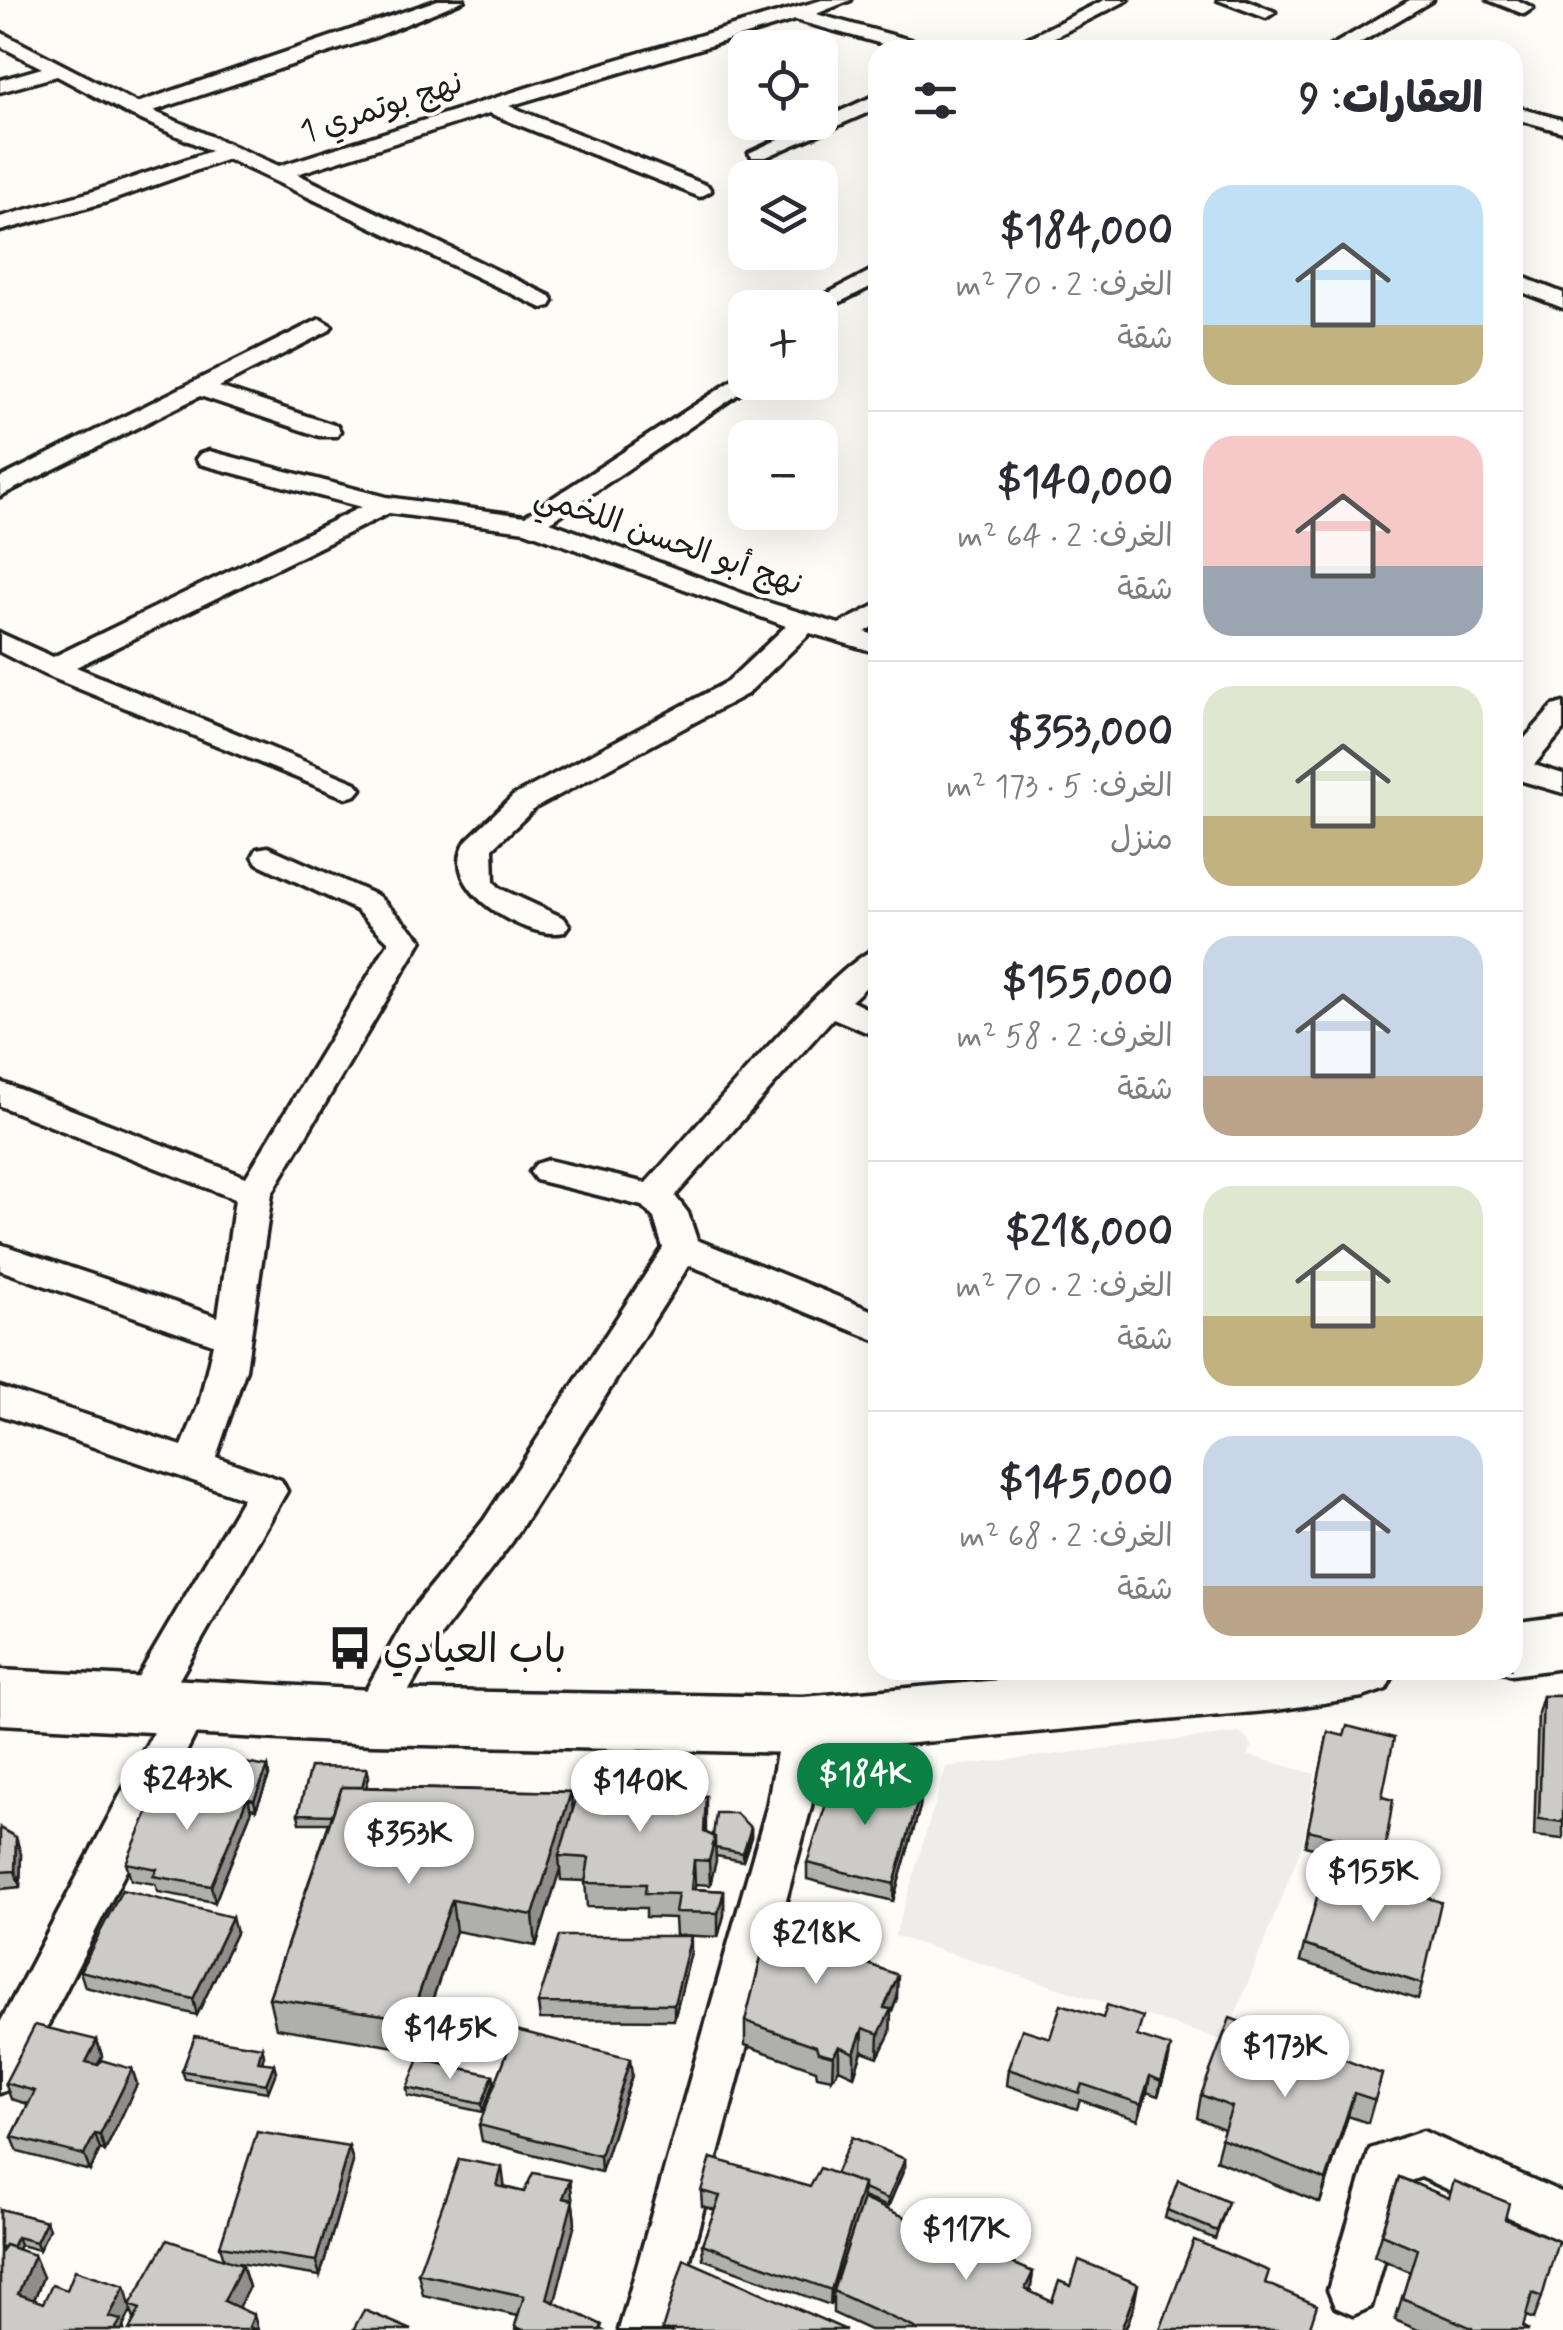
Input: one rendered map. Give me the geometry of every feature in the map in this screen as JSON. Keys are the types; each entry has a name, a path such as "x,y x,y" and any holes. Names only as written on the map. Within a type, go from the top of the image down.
{"main road":[{"path":"1523,1647 1563,1642"},
{"path":"0,1697 372,1716 803,1725 1301,1680"}],"street":[{"path":"135,110 455,0"},
{"name":"نهج بوتمري 1","path":"0,38 135,110 278,173 799,8 820,8 842,0"},
{"path":"1072,0 1110,4"},
{"path":"1227,0 1266,12"},
{"path":"1352,40 1424,0"},
{"path":"1497,0 1524,8"},
{"path":"1035,40 1110,4"},
{"path":"799,8 895,40"},
{"path":"0,86 60,69"},
{"path":"759,153 868,104"},
{"path":"491,106 700,191"},
{"path":"1523,115 1563,126"},
{"path":"0,224 98,197 228,152"},
{"path":"278,173 542,302"},
{"path":"838,294 868,279"},
{"path":"1523,285 1563,301"},
{"path":"0,488 320,326"},
{"path":"199,388 328,431"},
{"path":"530,524 728,390"},
{"name":"نهج أبو الحسن اللخمي","path":"209,459 384,505 530,524 750,606 868,643"},
{"path":"53,668 384,505"},
{"path":"841,634 868,618"},
{"path":"553,925 490,896 479,883 478,846 524,802 737,688 805,622"},
{"path":"0,640 53,668 346,789"},
{"path":"1523,758 1563,712"},
{"path":"1523,771 1563,784"},
{"path":"193,1464 208,1439 232,1336 254,1194 406,940 367,903 268,856"},
{"path":"654,1196 829,1003 868,967"},
{"path":"829,1003 868,1022"},
{"path":"0,1092 254,1194"},
{"path":"548,1172 654,1196 670,1213 681,1248"},
{"path":"681,1248 868,1324"},
{"path":"372,1716 423,1626 498,1530 681,1248"},
{"path":"0,1257 232,1336"},
{"path":"0,1402 266,1491 0,2071"},
{"path":"645,2330 789,1806 803,1725"},
{"path":"1353,2290 1387,2165 1424,2154 1563,2218"}],"shaded area":[{"path":"1240,1733 1253,1746 1247,1755 1315,1774 1303,1843 1225,2041 895,1936 946,1767"}],"building":[{"path":"1543,1696 1563,1696 1563,1822 1539,1819"},
{"path":"1347,1726 1394,1738 1382,1797 1393,1800 1385,1849 1308,1830 1328,1732 1344,1736"},
{"path":"589,1756 626,1757 624,1774 656,1774 654,1797 706,1796 704,1832 715,1837 709,1861 694,1860 691,1889 724,1891 718,1913 675,1912 678,1894 645,1893 646,1884 585,1883 589,1858 559,1856"},
{"path":"221,1759 268,1767 254,1800 208,1789"},
{"path":"310,1767 367,1768 362,1787 342,1787 332,1815 298,1814"},
{"path":"858,1775 921,1790 894,1884 807,1863 835,1776 856,1782"},
{"path":"161,1782 248,1796 211,1886 153,1876 157,1869 126,1863"},
{"path":"342,1787 571,1792 533,1915 452,1900 410,2019 269,1998"},
{"path":"716,1813 736,1813 751,1828 743,1853 715,1848"},
{"path":"0,1828 16,1837 15,1871 0,1872"},
{"path":"1325,1868 1441,1902 1422,1984 1304,1945"},
{"path":"122,1890 232,1917 193,1999 80,1971"},
{"path":"774,1906 832,1927 827,1936 850,1944 844,1955 898,1975 884,2008 891,2009 879,2034 863,2028 854,2053 839,2046 833,2056 818,2052 816,2046 745,2021"},
{"path":"559,1936 691,1936 674,2004 538,2003"},
{"path":"1061,2004 1103,2018 1107,2005 1143,2017 1137,2036 1171,2047 1161,2081 1150,2076 1141,2104 1082,2084 1079,2093 1008,2069 1022,2029 1050,2038"},
{"path":"1230,2018 1262,2030 1256,2045 1320,2071 1327,2053 1382,2074 1375,2100 1354,2093 1326,2180 1221,2138 1232,2107 1201,2095"},
{"path":"35,2025 97,2040 86,2062 98,2065 101,2060 132,2069 100,2135 95,2134 84,2155 12,2137 35,2091 5,2083"},
{"path":"516,2030 630,2059 600,2156 479,2125"},
{"path":"195,2036 262,2047 258,2062 274,2064 266,2084 182,2071"},
{"path":"419,2059 493,2075 482,2104 407,2088"},
{"path":"257,2132 349,2147 316,2261 220,2246"},
{"path":"852,2137 905,2159 888,2199 835,2174"},
{"path":"711,2158 810,2187 820,2168 863,2184 831,2290 702,2244 720,2196 701,2191"},
{"path":"459,2159 502,2167 497,2186 524,2192 533,2173 570,2180 563,2198 573,2200 547,2299 602,2325 600,2330 523,2330 515,2326 524,2296 418,2273"},
{"path":"1399,2177 1449,2198 1454,2181 1509,2203 1505,2219 1558,2241 1542,2297 1532,2293 1523,2327 1529,2330 1472,2330 1402,2298 1417,2249 1381,2234"},
{"path":"1178,2180 1228,2202 1217,2231 1167,2210"},
{"path":"863,2199 1033,2272 1025,2289 1052,2302 1059,2281 1071,2286 1079,2260 1138,2284 1121,2330 919,2330 833,2291"},
{"path":"0,2209 46,2221 36,2242 17,2237 12,2247 0,2247"},
{"path":"167,2240 242,2265 224,2301 254,2315 249,2327 256,2330 129,2330 140,2309 130,2305"},
{"path":"1194,2240 1269,2271 1265,2283 1317,2305 1309,2330 1160,2330"},
{"path":"5,2245 34,2255 18,2294 43,2303 52,2285 67,2290 75,2270 125,2286 109,2317 121,2320 115,2330 0,2330 0,2254"},
{"path":"684,2259 846,2330 662,2330"},
{"path":"364,2310 412,2330 353,2330"}],"place":[{"name":"باب العيادي","path":"350,1648"}]}
